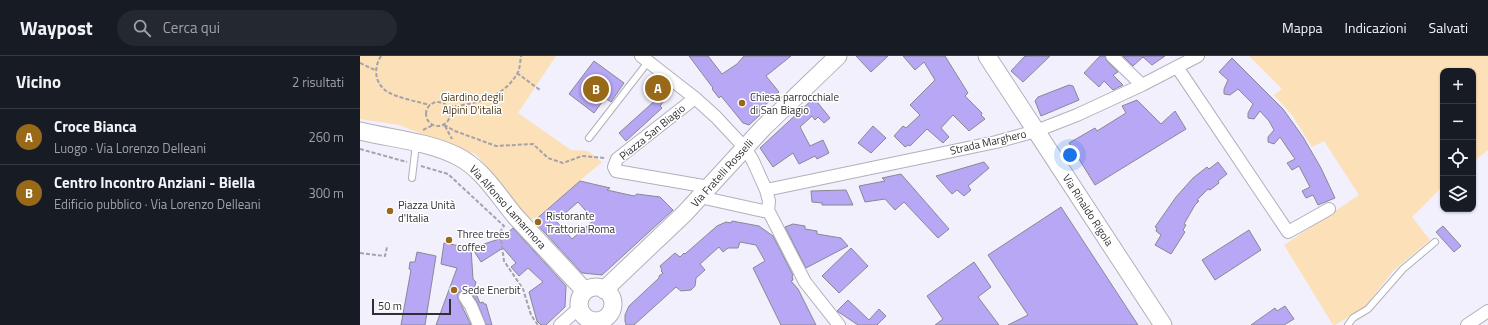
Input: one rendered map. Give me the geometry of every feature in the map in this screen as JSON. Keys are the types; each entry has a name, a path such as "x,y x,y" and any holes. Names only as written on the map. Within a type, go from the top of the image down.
{"street":[{"name":"Via Fratelli Rosselli","path":"604,290 685,213 763,128 838,56"},
{"name":"Via Rinaldo Rigola","path":"987,56 1163,325"},
{"path":"1112,56 1142,85"},
{"name":"Strada Marghero","path":"766,190 996,142 1036,131 1077,115 1142,85 1198,56"},
{"path":"645,59 695,98 716,117 745,148 753,161 766,190 769,201 768,210 805,282 839,325"},
{"path":"1177,67 1288,232 1329,209"},
{"name":"Piazza San Biagio","path":"695,98 617,159 614,167 616,171 705,192"},
{"name":"Via Alfonso Lamarmora","path":"363,133 416,142 457,156 471,165 585,291"},
{"path":"705,192 763,211 768,210"},
{"path":"594,287 604,290 611,298 612,304 606,322 590,320 579,308 580,297 585,291 594,287"},
{"path":"465,297 471,306 479,325"},
{"path":"560,325 579,308"},
{"path":"1467,325 1488,311"}],"lane":[{"path":"589,138 645,59"},
{"path":"412,178 416,142"},
{"path":"1348,325 1353,318 1368,309 1403,269 1435,242"}],"path":[{"path":"381,56 375,70 378,82 385,90 393,94 430,105"},
{"path":"448,107 482,101 495,95 507,86 518,73 521,56"},
{"path":"360,63 375,70"},
{"path":"518,73 540,90"},
{"path":"444,125 450,115 448,107 442,102 433,102 426,112 427,120 430,123 436,126 444,125 455,131 496,146 533,144 548,158 563,163 582,156 617,159"},
{"path":"360,149 448,174 504,226 500,232 504,260 523,290 531,315 538,325"},
{"path":"360,253 384,256 387,247"}],"green space":[{"name":"Giardino degli Alpini D'italia","path":"360,56 556,56 518,113 571,150 588,151 602,162 536,218 526,220 477,155 399,125 360,119"},
{"path":"1249,56 1488,56 1488,150 1476,160 1476,68 1440,68 1440,189 1412,217 1430,240 1393,271 1365,307 1335,325 1333,325 1284,245 1359,195 1324,141 1312,147 1292,115 1274,95 1282,89"}],"building":[{"path":"689,56 708,56 722,74 737,64 744,56 791,56 766,76 779,92 759,111 761,114 749,125 743,123 721,96 719,98"},
{"path":"856,56 888,56 871,72"},
{"path":"903,56 945,56 968,93 965,96 982,113 981,115 985,119 969,131 953,115 941,128 949,137 943,143 927,129 910,146 908,145 905,147 894,136 903,126 906,128 920,115 910,105 935,80 924,62 915,70"},
{"path":"1025,56 1050,56 1023,82 1011,71"},
{"path":"1100,56 1105,56 1107,61 1118,72 1113,75 1123,85 1113,90 1104,81 1099,87 1084,73"},
{"path":"1123,56 1165,56 1152,65 1143,57 1133,66"},
{"path":"1232,58 1283,109 1303,137 1321,168 1335,198 1318,205 1313,195 1306,198 1302,191 1310,187 1299,166 1292,170 1287,163 1295,159 1280,137 1274,144 1268,142 1268,137 1274,130 1269,121 1260,111 1254,119 1248,118 1248,113 1253,104 1238,89 1230,95 1224,94 1224,89 1228,80 1219,72"},
{"path":"594,61 624,83 611,102 605,98 594,113 569,94"},
{"path":"652,75 672,90 660,106 662,108 626,141 619,133 659,97 644,86"},
{"path":"1069,85 1073,86 1079,100 1041,116 1035,101 1038,97"},
{"path":"814,98 830,118 824,123 818,117 815,120 812,116 800,127 810,146 823,140 829,153 817,159 815,156 799,164 793,153 773,167 760,148"},
{"path":"1137,100 1161,124 1175,111 1186,129 1095,185 1069,143 1095,128 1097,131 1126,113 1122,106"},
{"path":"873,126 886,138 871,153 858,143"},
{"path":"984,162 989,168 968,186 971,190 964,196 957,190 952,194 936,176"},
{"path":"1218,162 1227,174 1218,181 1219,183 1210,190 1208,189 1197,200 1199,201 1184,224 1186,225 1183,230 1185,232 1171,254 1155,245 1161,235 1156,231 1157,228 1155,227 1176,197 1193,178 1207,167 1209,169"},
{"path":"901,174 949,229 938,238 904,202 895,210 885,199 865,202 859,186 885,181 882,178"},
{"path":"580,181 610,188 607,190 634,196 637,194 660,197 673,210 602,275 582,273 534,221","holes":["578,202 594,220 572,239 556,221"]},
{"path":"846,190 853,205 822,205 822,203 812,202 811,191"},
{"path":"1061,207 1138,325 1008,325 1028,315 988,255"},
{"path":"732,221 759,226 773,236 793,275 793,280 791,281 798,289 816,325 781,325 753,268 765,261 756,245 740,242 738,248 728,248 723,252 719,247 700,264 705,270 696,278 695,286 691,290 681,291 676,287 634,325 626,325 625,315 629,306 663,273 660,266 675,253 680,257 684,253 685,254 717,226 726,222 731,223"},
{"path":"793,224 805,226 805,229 817,231 817,234 841,238 848,246 806,268 785,227"},
{"path":"1443,226 1461,246 1454,252 1436,232"},
{"path":"513,228 566,286 565,307 546,325 541,325 537,321 529,292 543,282 528,268 519,276 511,267 516,263 503,248 481,262 472,248 502,238"},
{"path":"1249,230 1261,250 1215,280 1202,260"},
{"path":"444,243 471,248 473,279 476,282 474,289 480,303 483,302 486,304 492,325 486,325 477,302 471,293 465,290 458,293 458,298 471,325 436,325 457,268 441,264"},
{"path":"851,248 868,266 839,293 822,276"},
{"path":"417,252 436,256 425,325 401,325 411,270 409,269 410,262 415,262"},
{"path":"974,262 991,287 978,297 999,325 935,325 943,319 927,296"},
{"path":"848,300 869,320 879,309 886,316 877,325 858,325 837,311"},
{"path":"1285,306 1294,319 1284,325 1251,325 1275,308 1277,311"}],"place":[{"name":"Croce Bianca","path":"658,88"},
{"name":"Centro Incontro Anziani - Biella","path":"596,89"},
{"name":"Chiesa parrocchiale di San Biagio","path":"742,103"},
{"name":"Piazza Unità d'Italia","path":"390,211"},
{"name":"Ristorante Trattoria Roma","path":"538,222"},
{"name":"Three trees coffee","path":"449,240"},
{"name":"Sede Enerbit","path":"454,290"}]}
